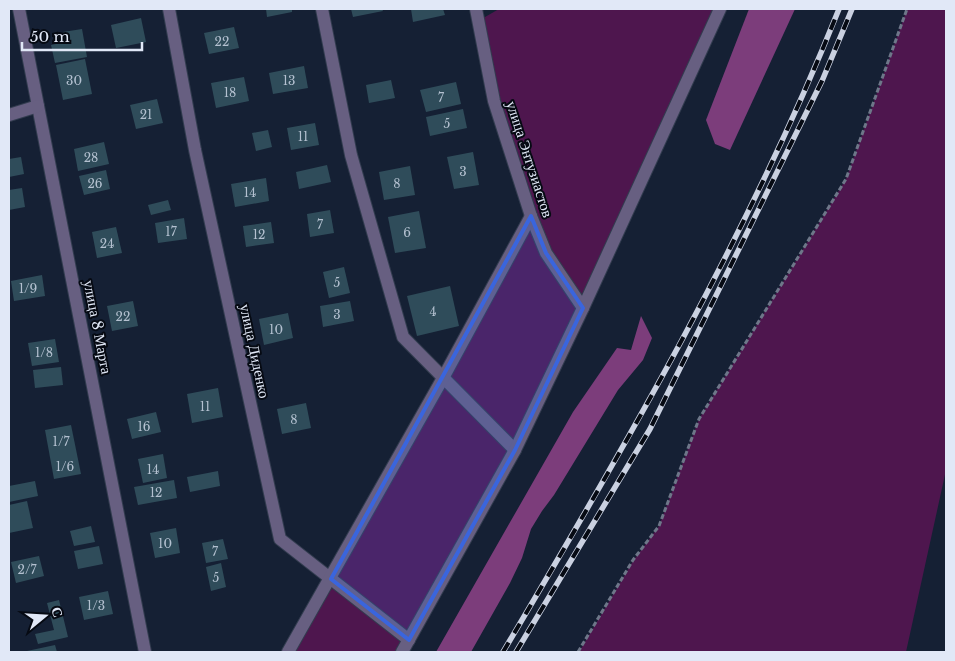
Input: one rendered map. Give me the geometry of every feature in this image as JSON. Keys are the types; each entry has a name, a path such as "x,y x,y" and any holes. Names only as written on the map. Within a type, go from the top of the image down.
{"street":[{"name":"улица 8 Марта","path":"19,9 145,652"},
{"name":"улица Диденко","path":"169,9 195,150 280,539 409,640"},
{"path":"322,9 351,154 403,337 514,450"},
{"name":"улица Энтузиастов","path":"476,9 494,102 531,216 546,253 583,308"},
{"path":"402,652 514,450 583,308 720,9"},
{"path":"9,115 38,106"},
{"path":"288,652 331,579 531,216"}],"path":[{"path":"578,652 633,560 659,526 699,419 846,179 907,9"}],"highlighted area":[{"path":"531,216 546,253 583,308 515,450 409,640 331,579"}],"shaded area":[{"path":"499,9 720,9 583,308 402,652 288,652 531,216 478,21"},
{"path":"749,9 795,9 730,150 715,144 706,120"},
{"path":"907,9 946,9 946,470 906,652 579,652 633,561 659,526 699,419 846,179"},
{"path":"641,316 652,338 643,360 618,390 531,529 522,558 510,583 471,652 436,652 573,412 617,348 631,350"}],"building":[{"path":"266,9 292,9 292,12 267,17"},
{"path":"351,9 382,9 383,11 353,17"},
{"path":"411,9 443,9 445,15 413,22"},
{"path":"141,18 146,42 116,48 111,25"},
{"path":"234,27 239,48 209,54 204,33"},
{"path":"82,29 87,57 55,63 51,45 65,42 63,32"},
{"path":"85,59 92,94 63,100 56,65"},
{"path":"304,66 308,88 273,94 269,73"},
{"path":"244,77 249,101 216,108 211,83"},
{"path":"391,80 395,98 369,103 366,85"},
{"path":"456,82 461,104 426,112 420,90"},
{"path":"157,99 163,123 136,129 130,105"},
{"path":"463,109 467,128 430,136 426,117"},
{"path":"315,123 319,145 291,150 287,128"},
{"path":"268,130 272,147 256,151 252,133"},
{"path":"104,142 109,164 78,171 74,149"},
{"path":"473,152 479,185 454,189 447,157"},
{"path":"21,157 24,174 9,177 9,159"},
{"path":"327,165 331,182 299,189 296,172"},
{"path":"410,166 415,195 384,200 379,172"},
{"path":"106,170 110,189 84,195 79,176"},
{"path":"266,178 269,201 235,207 231,184"},
{"path":"22,188 25,207 9,210 9,190"},
{"path":"168,200 171,210 151,215 148,205"},
{"path":"330,210 334,233 310,237 307,214"},
{"path":"419,211 426,248 395,253 388,217"},
{"path":"184,218 187,239 158,243 155,223"},
{"path":"271,222 274,243 246,247 243,226"},
{"path":"116,227 122,253 97,258 92,232"},
{"path":"344,267 350,293 329,298 323,272"},
{"path":"42,275 45,296 14,301 11,281"},
{"path":"450,286 459,326 417,336 407,296"},
{"path":"133,301 138,326 112,331 107,306"},
{"path":"350,301 354,321 323,327 320,306"},
{"path":"288,313 293,338 264,345 259,319"},
{"path":"55,339 59,362 32,366 28,343"},
{"path":"61,367 63,385 35,388 33,370"},
{"path":"218,388 223,417 192,423 187,394"},
{"path":"306,403 311,428 282,434 277,409"},
{"path":"156,412 161,432 132,439 127,419"},
{"path":"71,425 81,474 54,479 45,430"},
{"path":"163,454 167,478 143,483 138,459"},
{"path":"218,471 220,486 190,492 187,477"},
{"path":"174,480 177,498 138,505 134,487"},
{"path":"35,481 38,496 9,502 9,486"},
{"path":"27,501 33,528 9,533 9,505"},
{"path":"91,526 95,542 74,546 70,531"},
{"path":"176,528 180,553 155,558 150,533"},
{"path":"223,539 228,559 206,563 202,543"},
{"path":"99,546 103,564 78,569 74,551"},
{"path":"39,556 44,576 16,583 11,562"},
{"path":"221,563 226,587 211,591 206,567"},
{"path":"108,591 113,614 84,620 79,597"},
{"path":"59,600 68,637 38,644 35,634 54,630 47,603"},
{"path":"55,645 57,652 27,652 27,651"}],"railway":[{"path":"503,652 640,417 726,257 804,93 839,9"},
{"path":"516,652 650,429 822,81 852,9"}]}
